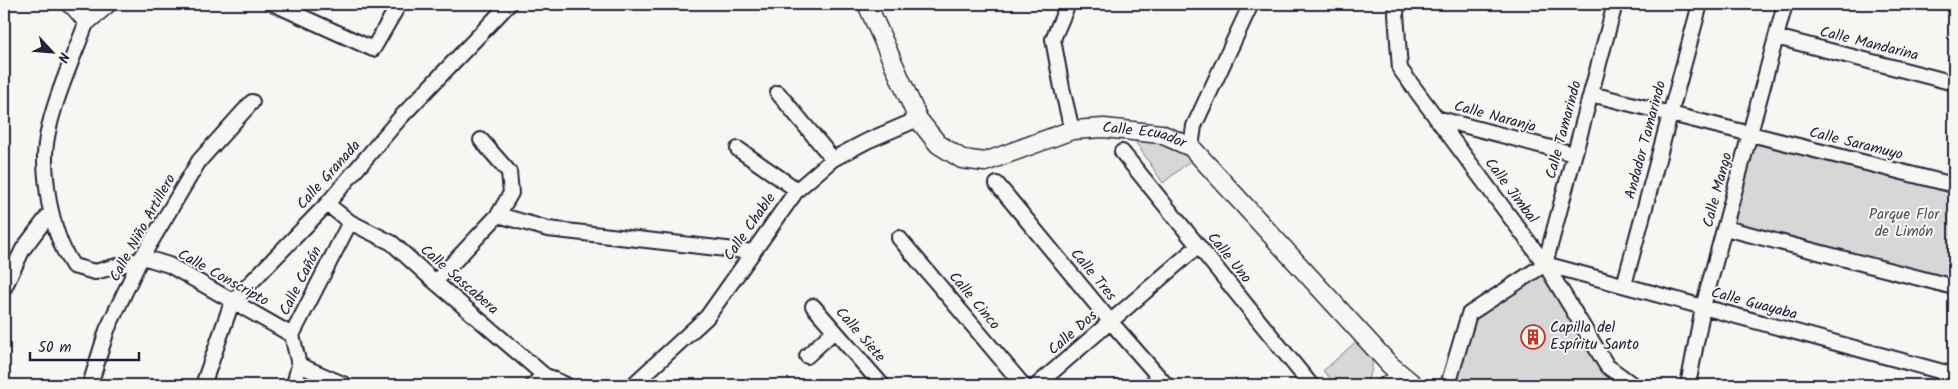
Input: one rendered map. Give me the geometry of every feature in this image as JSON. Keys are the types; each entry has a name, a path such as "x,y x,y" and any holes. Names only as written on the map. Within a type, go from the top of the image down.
{"street":[{"path":"70,4 87,21 107,4"},
{"path":"274,4 373,49 399,4"},
{"name":"Calle Granada","path":"203,385 232,302 327,204 400,118 509,4"},
{"name":"Calle Ecuador","path":"867,4 918,119 938,144 962,159 985,162 1072,130 1104,128 1161,134 1191,147 1383,358 1407,380"},
{"path":"1068,4 1053,39 1072,130"},
{"path":"1191,147 1194,126 1251,4"},
{"name":"Calle Jimbal","path":"1397,4 1400,69 1545,264 1608,366 1633,385"},
{"name":"Calle Tamarindo","path":"1545,264 1615,4"},
{"name":"Andador Tamarindo","path":"1624,285 1700,4"},
{"name":"Calle Mango","path":"1688,385 1703,307 1785,4"},
{"name":"Calle Conscripto","path":"87,21 49,129 44,159 51,212 62,249 73,266 95,272 146,258 169,265 292,335"},
{"name":"Calle Mandarina","path":"1776,37 1954,83"},
{"path":"778,93 833,159"},
{"name":"Calle Saramuyo","path":"1591,94 1954,185"},
{"name":"Calle Niño Artillero","path":"90,385 107,330 140,260 199,161 252,102"},
{"name":"Calle Naranja","path":"1436,118 1574,154"},
{"name":"Calle Chable","path":"633,385 707,318 797,190 833,159 867,141 918,119"},
{"path":"435,282 498,215 511,193 509,172 481,140"},
{"path":"738,149 797,190"},
{"name":"Calle Uno","path":"1122,152 1310,385"},
{"name":"Calle Tres","path":"997,184 1110,321 1166,385"},
{"name":"Calle Sascabera","path":"327,204 350,222 392,243 544,375 566,385"},
{"path":"4,288 23,249 51,212"},
{"path":"498,215 548,229 753,252"},
{"name":"Calle Cañón","path":"294,385 299,365 292,335 350,222"},
{"path":"1724,228 1954,287"},
{"name":"Calle Cinco","path":"899,238 1023,385"},
{"name":"Calle Dos","path":"1037,385 1198,246"},
{"path":"1448,385 1469,314 1545,264"},
{"name":"Calle Guayaba","path":"1545,264 1703,307 1947,378"},
{"name":"Calle Siete","path":"812,306 882,385"},
{"path":"807,356 834,331"},
{"path":"299,365 345,385"},
{"path":"533,385 544,375"},
{"path":"1385,385 1407,380"}],"green space":[{"path":"1131,135 1163,138 1194,158 1163,183"},
{"name":"Parque Flor de Limón","path":"1751,138 1918,178 1954,193 1954,285 1726,227"},
{"path":"1544,268 1591,346 1618,385 1455,385 1476,318"},
{"path":"1359,339 1372,362 1371,372 1363,385 1338,385 1323,371"}],"place":[{"name":"Capilla del Espíritu Santo","path":"1533,337"}]}
